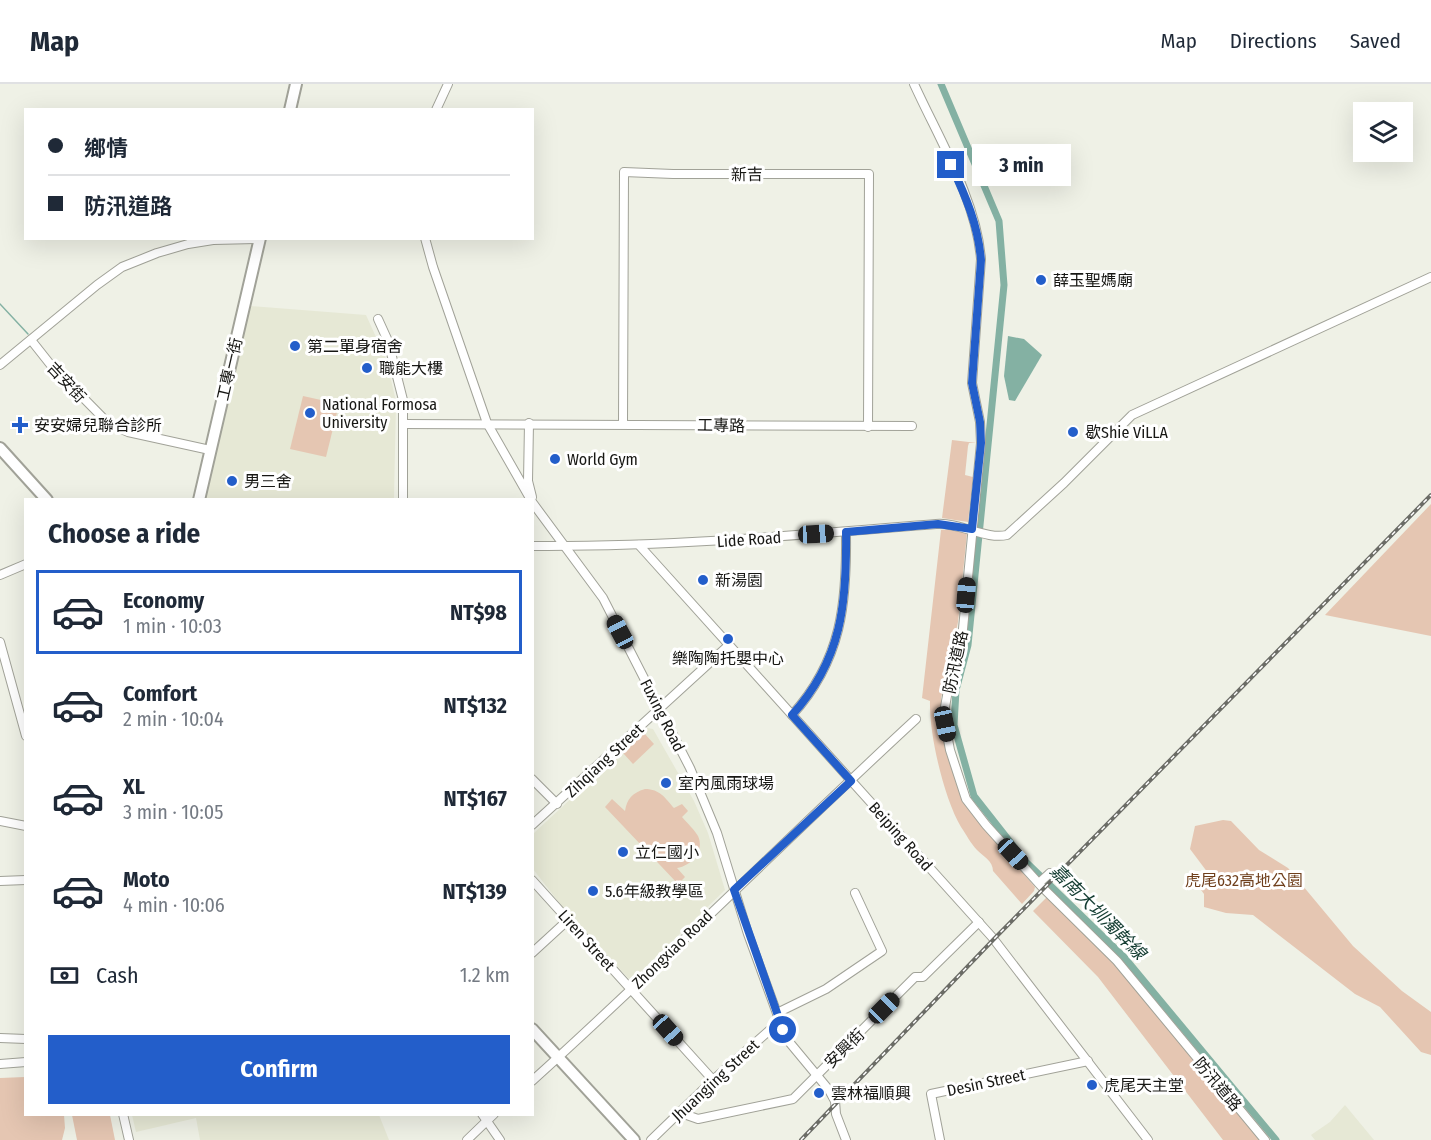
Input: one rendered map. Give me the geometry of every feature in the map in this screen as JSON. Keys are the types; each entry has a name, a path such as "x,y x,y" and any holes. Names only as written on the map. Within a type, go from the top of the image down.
{"street":[{"path":"290,108 296,84"},
{"path":"437,108 448,84"},
{"name":"防汛道路","path":"914,84 970,205 979,239 981,276 972,383 980,422 981,443 962,639 948,690 945,724 950,750 966,799 1039,884 1117,961 1265,1140"},
{"name":"新吉","path":"623,424 624,172 869,174 868,426"},
{"path":"0,365 122,267 156,253 213,240"},
{"name":"工專一街","path":"199,498 260,240"},
{"name":"Fuxing Road","path":"426,240 487,423 531,498"},
{"name":"Lide Road","path":"534,546 639,545 765,539 938,524 1000,536 1012,531 1132,415 1431,278"},
{"path":"378,318 394,363 402,400 403,498"},
{"name":"吉安街","path":"30,340 50,364 109,424 128,432 210,450"},
{"path":"529,423 528,481 532,498"},
{"name":"工專路","path":"404,424 912,426"},
{"path":"0,448 45,498"},
{"name":"Fuxing Road","path":"534,503 603,598 690,768 713,825 778,1017 790,1043 835,1101 836,1114 846,1140"},
{"path":"792,715 816,686 825,671 836,641 844,609 846,532"},
{"name":"Beiping Road","path":"639,545 979,922 1148,1140"},
{"path":"0,575 24,565"},
{"path":"0,642 24,729"},
{"name":"Zihqiang Street","path":"534,823 729,645"},
{"name":"Zhongxiao Road","path":"534,1079 916,719"},
{"path":"534,781 557,804"},
{"path":"0,821 24,826"},
{"path":"1039,884 1050,873"},
{"path":"0,881 24,880"},
{"name":"Liren Street","path":"534,882 713,1080"},
{"name":"Jhuangjing Street","path":"651,1140 778,1017 826,989 882,951 855,893"},
{"path":"534,951 568,920"},
{"name":"安興街","path":"681,1113 698,1119 794,1099 915,977 923,977 979,922"},
{"path":"534,1031 634,1140"},
{"path":"0,1038 24,1039"},
{"name":"Desin Street","path":"940,1140 931,1094 1088,1061"},
{"path":"0,1064 24,1062"},
{"path":"123,1116 129,1140"},
{"path":"467,1140 484,1118 500,1140"}],"shaded area":[{"name":"National Formosa University","path":"250,306 366,315 386,359 396,401 394,498 204,498"},
{"name":"立仁國小","path":"647,728 653,729 694,801 708,833 725,890 631,981 564,909 534,870 534,833"},
{"path":"1345,1105 1374,1140 1315,1140 1311,1135 1330,1122"},
{"path":"132,1116 379,1116 389,1140 200,1140 196,1118 136,1132"}],"green space":[{"path":"303,396 339,404 326,457 290,449"},
{"path":"952,440 977,443 969,443 968,446 965,475 973,477 968,522 942,518"},
{"path":"1431,504 1431,636 1325,615"},
{"path":"941,530 967,533 958,622 941,698 941,727 956,783 968,809 1035,887 1022,904 993,871 990,862 973,845 955,815 943,783 935,748 930,701 922,698"},
{"path":"644,733 654,744 633,764 623,753"},
{"path":"645,789 658,792 674,808 682,804 688,811 682,817 698,836 700,847 695,857 692,861 677,868 685,877 678,884 605,807 612,799 625,811 631,797"},
{"name":"虎尾632高地公園","path":"1223,820 1231,821 1259,850 1288,868 1353,946 1402,991 1431,1012 1431,1055 1421,1052 1380,1007 1355,994 1253,915 1226,913 1204,907 1204,894 1199,887 1208,873 1190,849 1195,826"},
{"path":"1048,896 1131,982 1260,1140 1223,1140 1098,977 1033,911"},
{"path":"24,1077 24,1116 64,1116 65,1128 62,1140 0,1140 0,1078"},
{"path":"72,1116 110,1116 115,1140 77,1140"}],"water":[{"path":"1008,336 1024,339 1042,355 1015,401 1009,400 1004,376"}],"waterway":[{"name":"嘉南大圳濁幹線","path":"941,84 999,221 1004,285 968,645 956,690 954,725 974,796 1026,862 1124,957 1276,1140"},
{"path":"0,304 28,334"}],"railway":[{"path":"801,1140 994,939 1431,495"}],"place":[{"name":"薛玉聖媽廟","path":"1041,280"},
{"name":"第二單身宿舍","path":"295,346"},
{"name":"職能大樓","path":"367,368"},
{"name":"National Formosa University","path":"310,413"},
{"name":"安安婦兒聯合診所","path":"20,425"},
{"name":"歇Shie ViLLA","path":"1073,432"},
{"name":"World Gym","path":"555,459"},
{"name":"男三舍","path":"232,481"},
{"name":"新湯園","path":"703,580"},
{"name":"樂陶陶托嬰中心","path":"728,639"},
{"name":"室內風雨球場","path":"666,783"},
{"name":"立仁國小","path":"623,852"},
{"name":"5.6年級教學區","path":"593,891"},
{"name":"虎尾天主堂","path":"1092,1085"},
{"name":"雲林福順興","path":"819,1093"}],"route":[{"path":"783,1030 734,890 851,781 792,715 807,699 825,671 836,641 844,609 846,532 938,524 972,529 981,443 980,422 972,383 981,260 976,223 951,165"}]}
